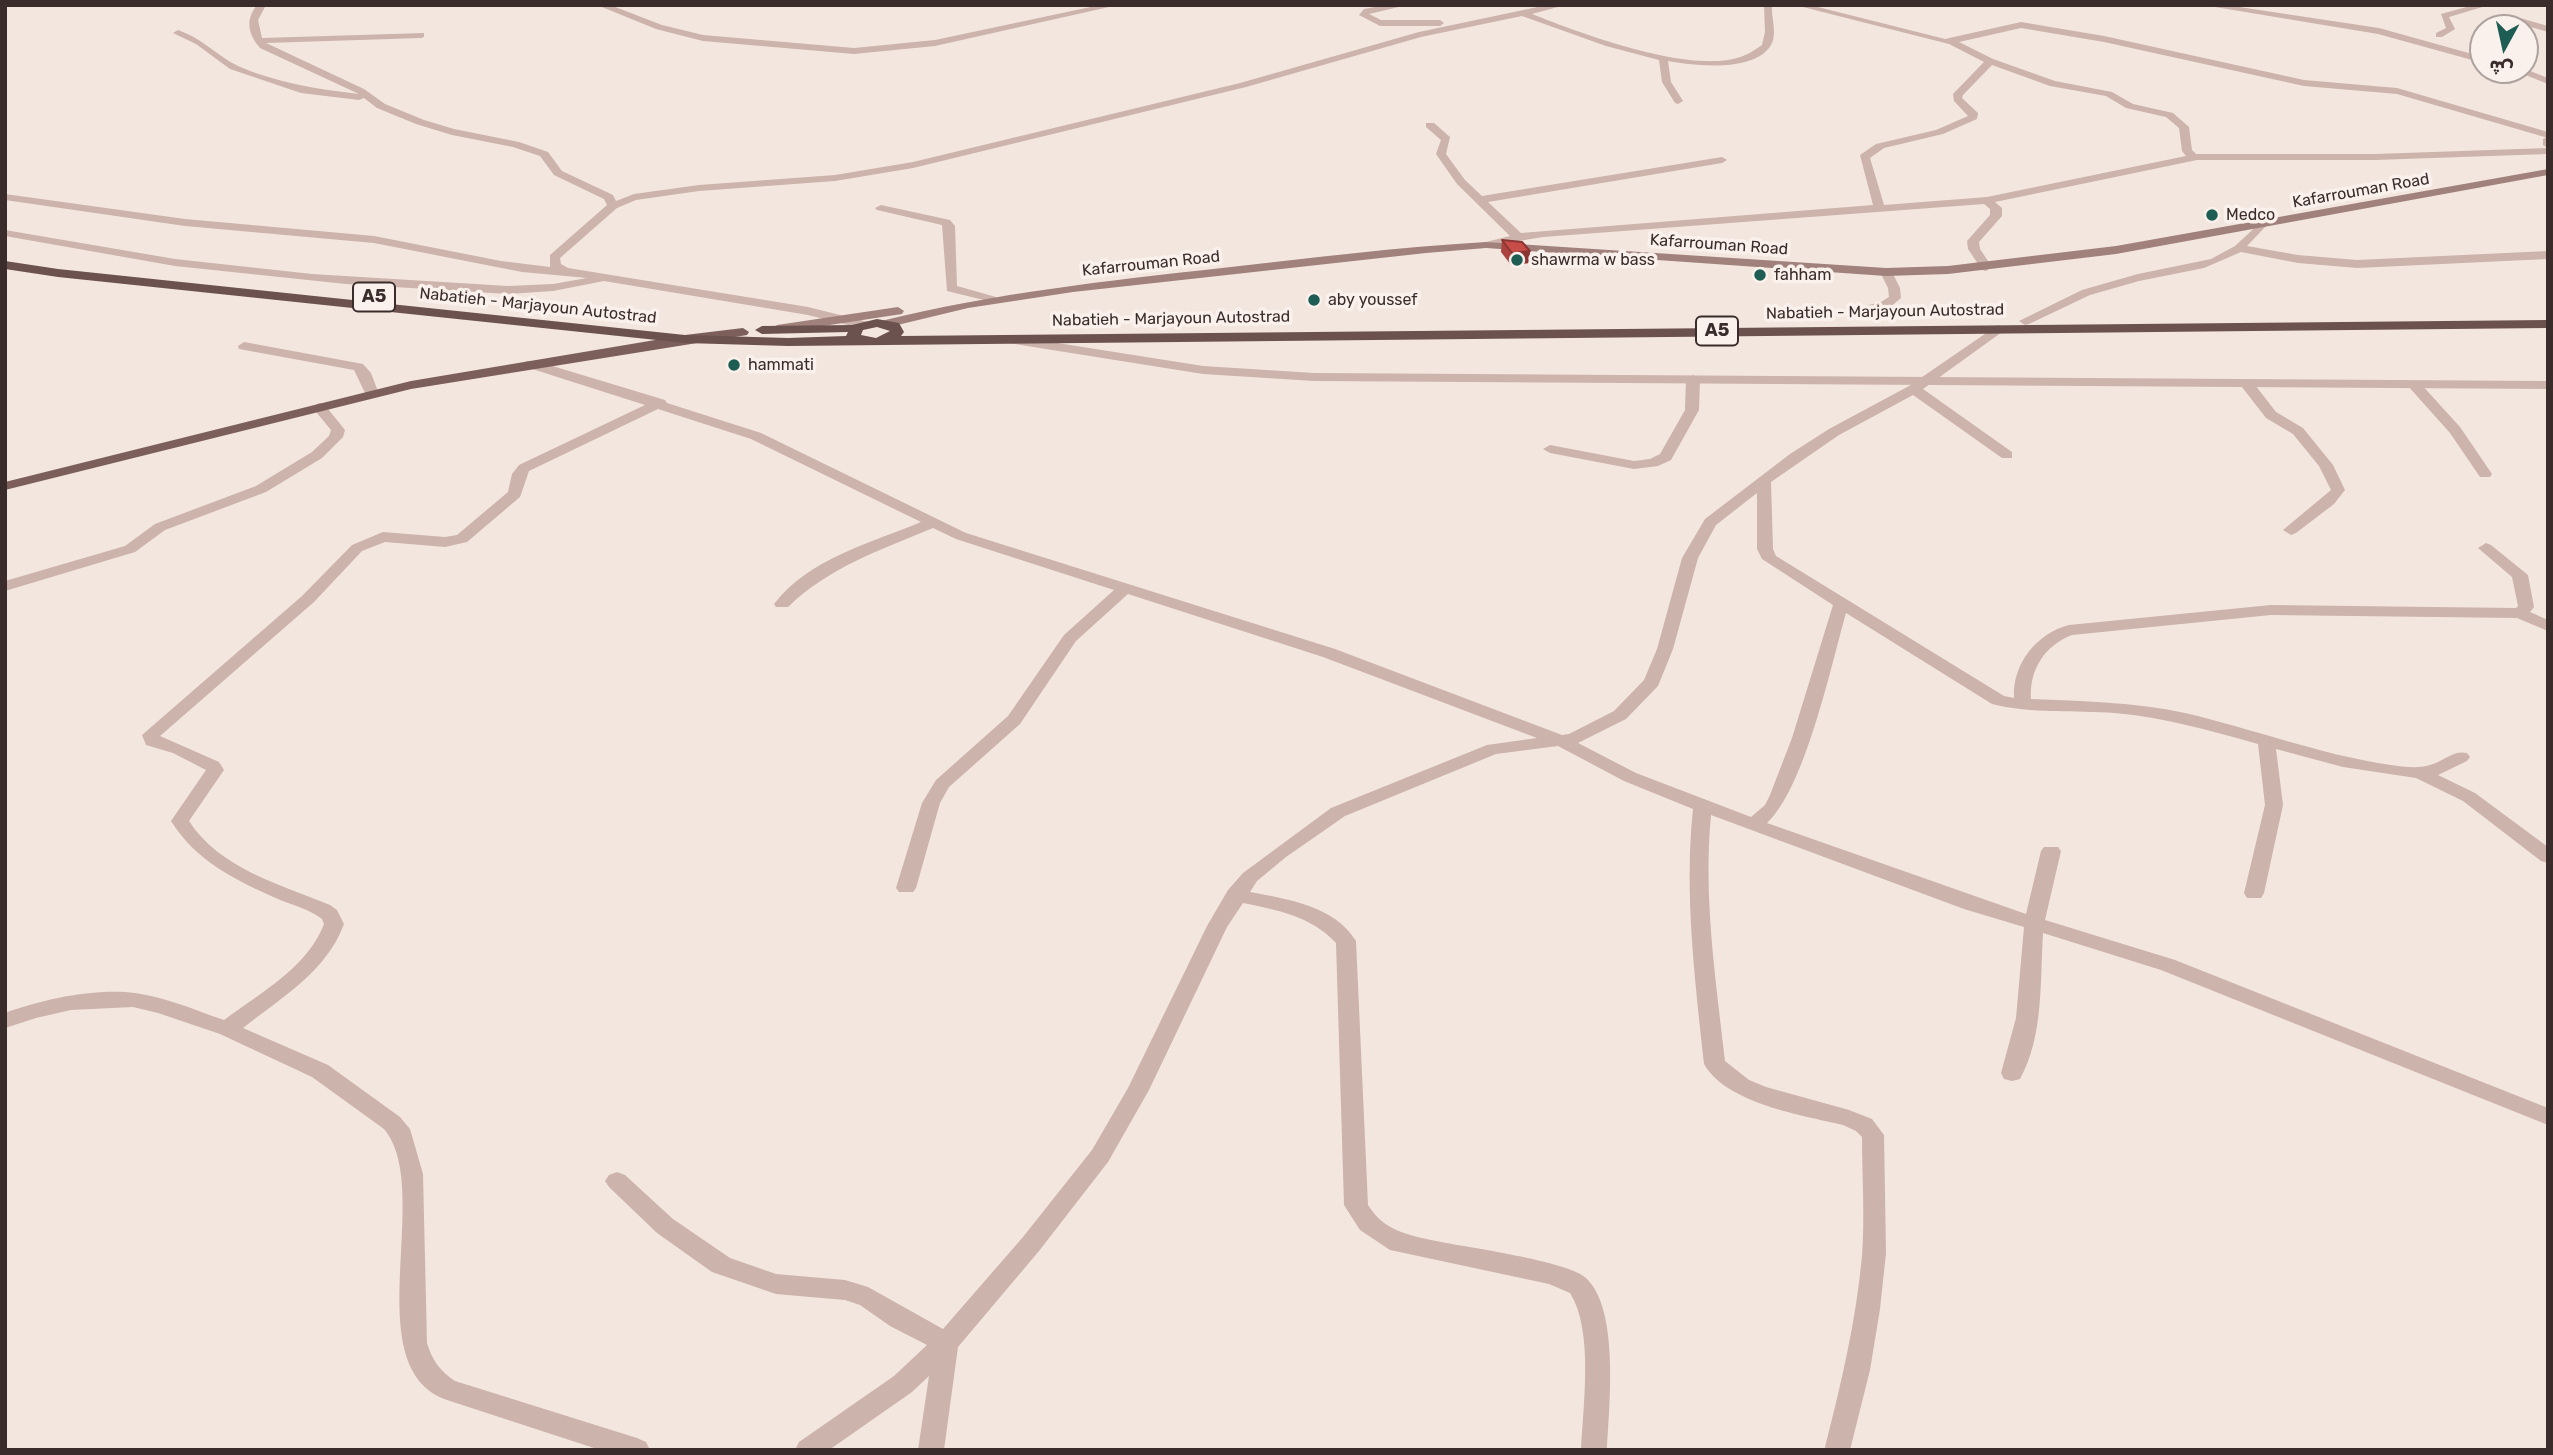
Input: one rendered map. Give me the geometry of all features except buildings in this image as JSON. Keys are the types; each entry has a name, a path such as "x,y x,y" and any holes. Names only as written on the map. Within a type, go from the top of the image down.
{"highway":[{"name":"Nabatieh - Marjayoun Autostrad","path":"5,254 645,326 743,332 857,328"},
{"name":"Nabatieh - Marjayoun Autostrad","path":"5,265 58,274 685,339 788,342 857,328"},
{"name":"Nabatieh - Marjayoun Autostrad","path":"890,325 1055,330 2548,314"},
{"name":"Nabatieh - Marjayoun Autostrad","path":"886,340 2548,324"},
{"name":"A5","path":"857,328 890,325"},
{"path":"886,340 895,335 890,325"},
{"name":"A5","path":"857,328 886,340"}],"main road":[{"name":"Kafarrouman Road","path":"890,325 992,300 1414,250 1486,245 1886,272 1986,267 2116,250 2548,172"},
{"path":"857,328 968,304"},
{"path":"5,486 372,394 531,364 743,332"}],"street":[{"path":"262,5 257,10 253,32 258,41 269,49 361,91 373,100 440,129 505,142 544,154 558,173 609,197 613,206"},
{"path":"601,5 659,27 703,38 854,51 935,43 1114,5"},
{"path":"1403,5 1367,11 1363,15 1380,23 1468,24"},
{"path":"565,271 555,266 554,257 613,206 634,197 835,178 913,165 1243,85 1398,40 1561,5"},
{"path":"1522,13 1582,36 1664,59 1722,62 1750,55 1764,48 1769,41 1770,27 1766,15 1768,5"},
{"path":"1799,5 1952,42 1990,61 2053,84 2109,94 2130,106 2169,115 2183,127 2187,150 2193,157"},
{"path":"2207,5 2312,16 2469,56"},
{"path":"2439,34 2451,29 2444,16 2485,5"},
{"path":"1952,42 2011,26 2104,39 2304,83 2398,91 2548,137 2548,145"},
{"path":"178,33 199,42 233,67 259,73 289,86 373,100"},
{"path":"2401,37 2414,34 2462,36"},
{"path":"258,41 421,35"},
{"path":"1664,59 1665,82 1678,101"},
{"path":"1879,208 1864,158 1880,146 1939,132 1973,117 1973,113 1957,99 1958,94 1990,61"},
{"path":"1430,125 1446,139 1441,154 1461,182 1518,237"},
{"path":"1486,245 1518,237 1987,200 2193,157 2386,156 2548,151"},
{"path":"1480,200 1722,160"},
{"path":"5,197 195,223 398,243 534,272 565,271 808,311 857,328"},
{"path":"1986,267 1974,249 1973,241 1996,216 1996,208 1987,200"},
{"path":"881,208 946,222 949,226 951,288 992,300"},
{"path":"2025,321 2041,315 2065,300 2134,278 2192,268 2233,253 2262,224"},
{"path":"5,233 144,258 366,282 471,290 557,290 603,278"},
{"path":"2239,248 2298,259 2348,264 2548,255"},
{"path":"1861,311 1885,305 1895,298 1894,288 1886,272"},
{"path":"348,294 366,282"},
{"path":"807,1450 886,1398 946,1343 1031,1244 1100,1156 1138,1090 1217,926 1235,895 1250,877 1338,811 1493,749 1573,739 1620,715 1652,682 1665,649 1695,544 1710,522 1834,432 1918,385 1969,352 1998,328"},
{"path":"1003,339 1146,363 1233,373 1314,377 1693,379 1918,385 2548,385"},
{"path":"244,346 358,367 364,373 372,394"},
{"path":"531,364 723,424 786,449 931,523 982,544 1329,653 1561,741 1630,777 1703,806 1945,895 2206,979 2548,1117"},
{"path":"1550,449 1633,465 1653,463 1666,457 1692,410 1693,379"},
{"path":"2247,384 2271,415 2298,431 2326,465 2338,490 2332,498 2306,515 2291,530"},
{"path":"1918,385 2007,455"},
{"path":"2415,386 2455,430 2484,474"},
{"path":"227,1030 314,958 327,943 334,924 330,915 323,911 210,856 189,836 180,821 215,770 213,766 179,749 152,741 151,734 308,599 357,548 383,537 445,542 462,540 515,494 519,474 524,468 660,403"},
{"path":"5,586 130,549 160,527 261,489 297,469 336,437 338,430 319,407"},
{"path":"1765,480 1765,549 1770,559 1989,696 2003,702 2117,708 2169,716 2343,762 2420,773 2469,797 2548,857"},
{"path":"782,604 817,574 853,555 931,523"},
{"path":"2486,548 2519,575 2526,607 2520,613"},
{"path":"906,888 931,803 942,784 1014,720 1070,638 1125,588"},
{"path":"1753,825 1772,808 1779,795 1801,738 1841,604"},
{"path":"2023,703 2024,679 2037,651 2045,640 2069,630 2271,610 2520,613 2548,626"},
{"path":"2253,892 2274,806 2266,741"},
{"path":"2420,773 2438,769 2461,757"},
{"path":"1703,806 1699,842 1704,965 1716,1064 1726,1077 1745,1088 1856,1121 1873,1135 1874,1253 1868,1309 1857,1370 1838,1447"},
{"path":"2012,1073 2027,1019 2034,922 2051,850"},
{"path":"1235,895 1291,907 1336,929 1346,942 1356,1205 1363,1219 1379,1233 1398,1243 1558,1276 1579,1286 1593,1316 1596,1395 1594,1450"},
{"path":"5,1021 32,1011 71,1003 133,1000 161,1006 227,1030 320,1071 391,1123 402,1135 412,1174 414,1343 421,1364 435,1381 464,1395 637,1450"},
{"path":"617,1181 665,1226 722,1265 776,1284 845,1290 868,1297 900,1319 946,1343"},
{"path":"931,1450 946,1343"}],"place":[{"name":"Medco","path":"2212,215"},
{"name":"shawrma w bass","path":"1517,260"},
{"name":"fahham","path":"1760,275"},
{"name":"aby youssef","path":"1314,300"},
{"name":"hammati","path":"734,365"}]}
